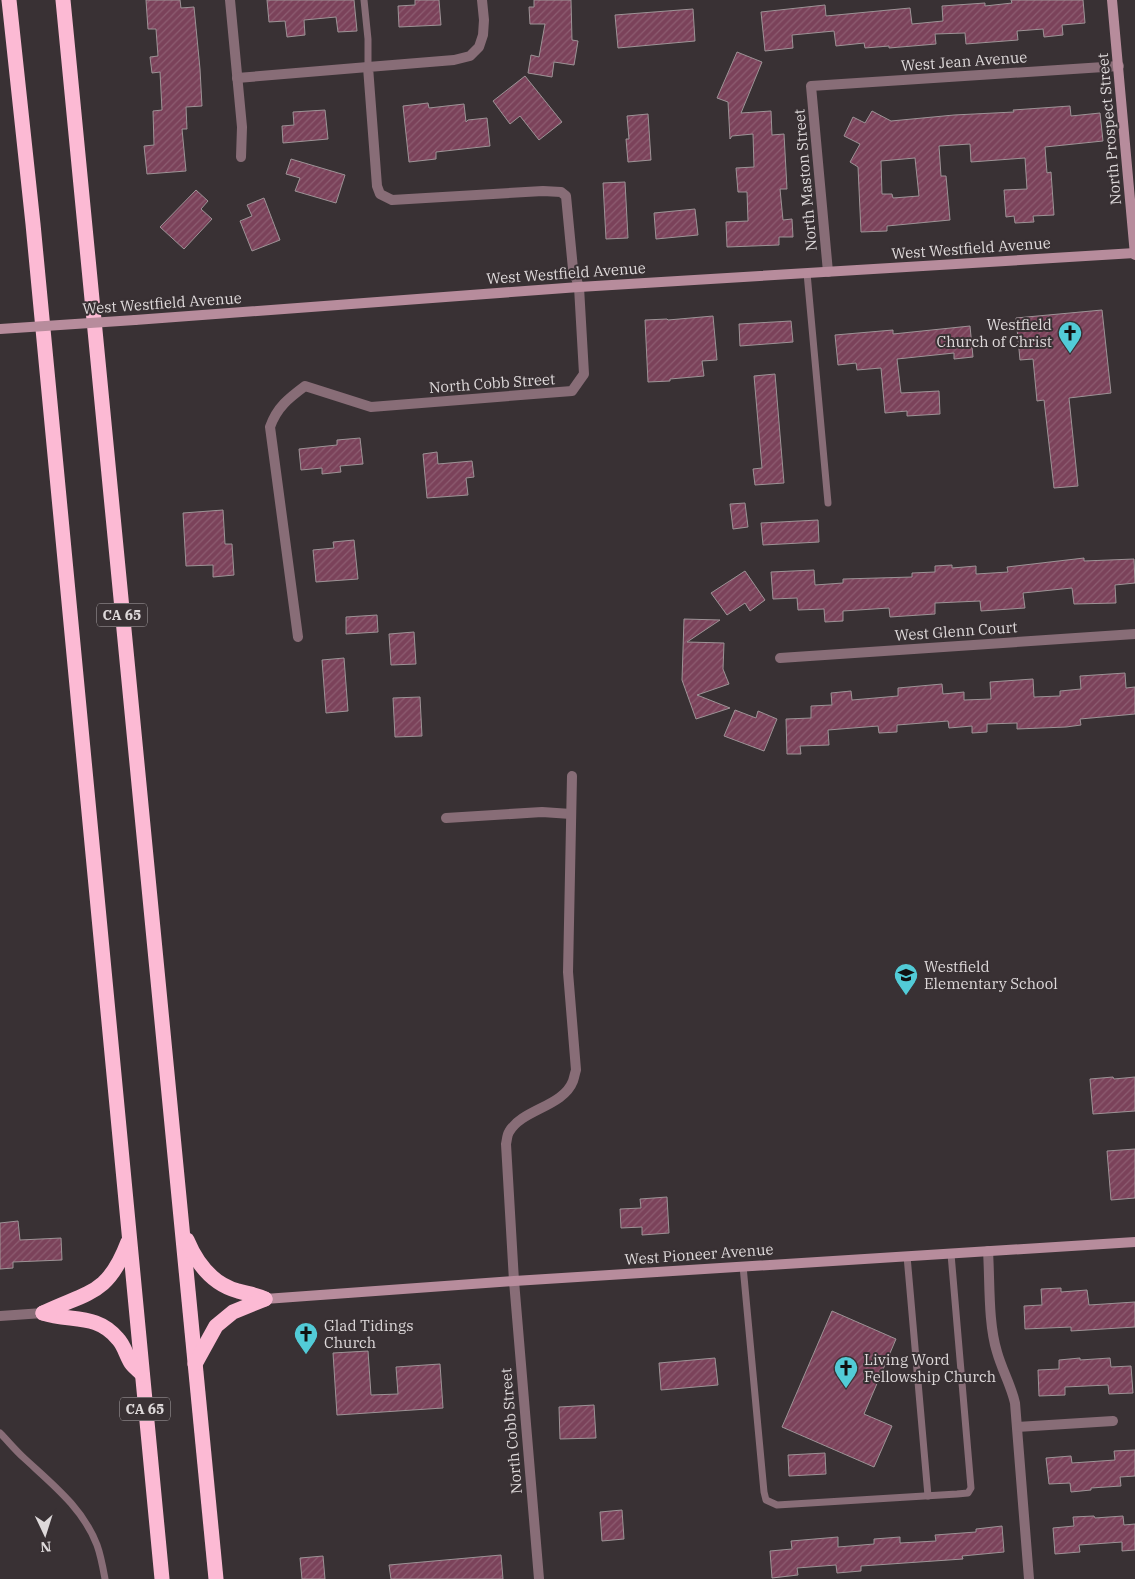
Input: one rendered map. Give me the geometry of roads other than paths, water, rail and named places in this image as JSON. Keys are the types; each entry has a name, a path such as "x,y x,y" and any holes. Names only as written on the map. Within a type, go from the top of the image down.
{"highway":[{"name":"CA 65","path":"9,0 34,234 162,1579"},
{"name":"CA 65","path":"63,0 216,1579"},
{"path":"182,1230 194,1256 215,1281 229,1288 254,1294 265,1299"},
{"path":"43,1313 97,1289 116,1269 129,1239"},
{"path":"195,1364 216,1326 233,1312 265,1299"},
{"path":"43,1313 58,1318 82,1318 102,1325 119,1339 131,1363 142,1374"}],"street":[{"path":"230,0 242,127 241,157"},
{"path":"237,78 454,60 470,56 479,47 482,35 484,20 482,0"},
{"name":"North Prospect Street","path":"1112,0 1135,253"},
{"name":"West Jean Avenue","path":"811,86 1119,66"},
{"name":"North Cobb Street","path":"298,637 270,427 283,402 305,386 371,407 572,392 584,374 579,287 573,269 566,196 561,192 542,191 400,200 385,198 380,194 377,186 368,67"},
{"name":"North Maston Street","path":"811,86 828,272"},
{"name":"West Westfield Avenue","path":"0,329 579,287 1135,253"},
{"name":"West Glenn Court","path":"780,658 1135,634"},
{"name":"North Cobb Street","path":"539,1579 514,1281 506,1144 509,1133 517,1122 564,1093 573,1083 576,1070 568,972 572,776"},
{"path":"446,818 542,812 571,814"},
{"name":"West Pioneer Avenue","path":"265,1299 514,1281 1135,1242"},
{"path":"988,1251 993,1334 997,1353 1011,1387 1015,1403 1029,1579"},
{"path":"0,1316 43,1313"},
{"path":"1017,1427 1114,1420"}],"lane":[{"path":"364,0 368,39 368,67"},
{"path":"807,273 828,504"},
{"path":"744,1266 764,1492 766,1500 777,1505 968,1493 971,1488 951,1254"},
{"path":"907,1256 928,1496"},
{"path":"0,1433 70,1500 97,1545 105,1579"}],"place":[{"name":"Westfield Church of Christ","path":"1070,354"},
{"name":"Westfield Elementary School","path":"906,996"},
{"name":"Glad Tidings Church","path":"306,1355"},
{"name":"Living Word Fellowship Church","path":"846,1389"}]}
